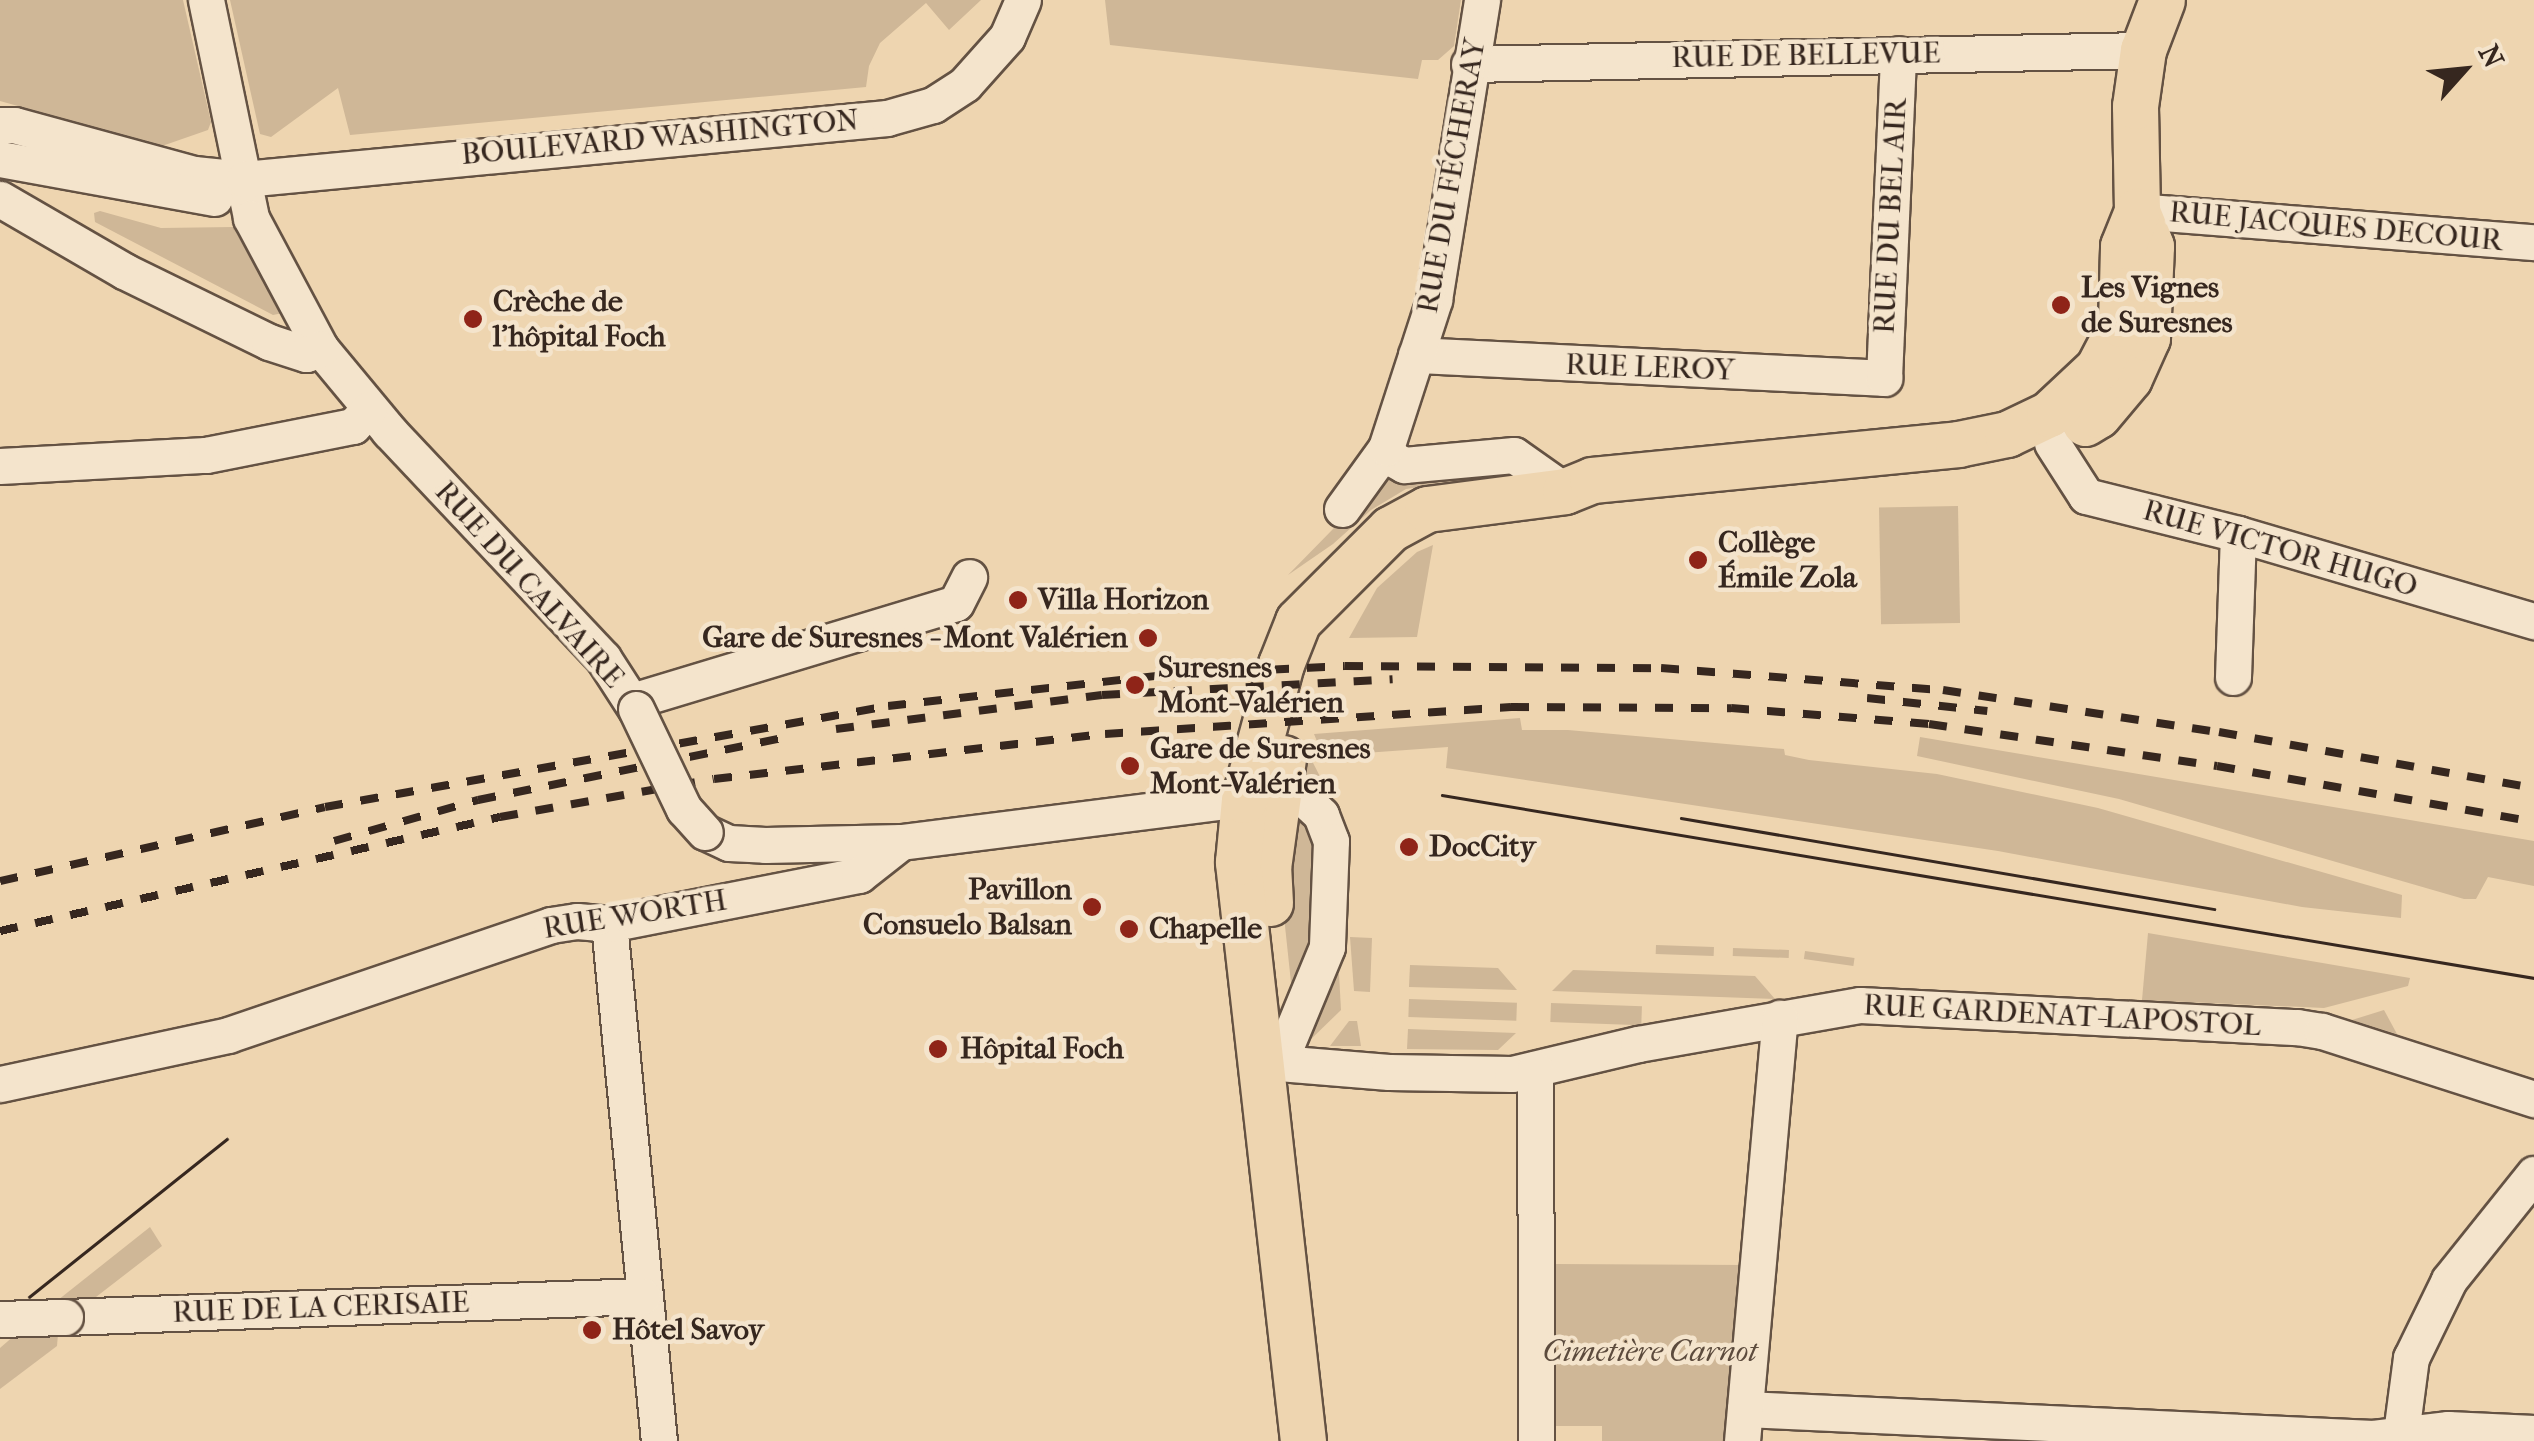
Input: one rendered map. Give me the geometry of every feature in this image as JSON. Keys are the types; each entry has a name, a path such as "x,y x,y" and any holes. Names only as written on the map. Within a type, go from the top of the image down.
{"main road":[{"path":"1565,491 1594,498 1630,496 1977,466 2052,443 2098,415 2142,355 2150,318 2151,246 2137,212 2135,106 2143,50 2162,0"},
{"path":"1272,1080 1256,1016 1238,862 1260,797 1291,637 1298,622 1340,576 1390,529 1427,509 1565,491 1592,480 1958,444 2007,434 2049,414 2098,368 2121,324 2123,246 2137,212"},
{"path":"1260,797 1268,868 1272,1080 1303,1441"}],"street":[{"name":"RUE DU CALVAIRE","path":"206,0 257,232 321,348 370,408 603,658 634,705 684,809 705,832 729,843 901,842"},
{"name":"BOULEVARD WASHINGTON","path":"0,125 14,124 194,174 244,179 913,113 949,96 987,63 1007,37 1023,0"},
{"name":"RUE DU FÉCHERAY","path":"1342,510 1386,448 1434,300 1468,64 1482,0"},
{"name":"RUE DE BELLEVUE","path":"1468,64 2143,50"},
{"name":"RUE DU BEL AIR","path":"1884,378 1898,54"},
{"name":"BOULEVARD WASHINGTON","path":"0,160 216,198 244,179"},
{"path":"0,199 124,272 269,342 306,354 321,348"},
{"name":"RUE JACQUES DECOUR","path":"2137,212 2534,242"},
{"name":"RUE LEROY","path":"1416,355 1884,378"},
{"path":"0,466 206,455 353,426 370,408"},
{"name":"RUE VICTOR HUGO","path":"2052,443 2086,496 2238,534 2534,621"},
{"path":"1386,448 1393,459 1404,464 1514,455 1565,491"},
{"path":"2233,678 2238,534"},
{"path":"634,705 956,604 970,577"},
{"path":"901,842 1260,797 1302,797 1320,815 1331,841 1327,947 1272,1080"},
{"name":"RUE WORTH","path":"0,1084 228,1036 550,926 577,921 608,924 858,875 901,842"},
{"path":"608,924 659,1441"},
{"name":"RUE GARDENAT-LAPOSTOL","path":"1272,1080 1390,1072 1512,1074 1638,1044 1860,1005 2297,1027 2322,1031 2534,1100"},
{"path":"1780,1018 1744,1425 2400,1438 2448,1429 2534,1433"},
{"path":"1535,1069 1536,1441"},
{"path":"2400,1438 2412,1358 2449,1280 2534,1174"},
{"name":"RUE DE LA CERISAIE","path":"0,1319 642,1296"}],"green space":[{"path":"0,0 183,0 211,122 208,130 162,146 0,101"},
{"path":"230,0 981,0 949,30 926,3 880,43 869,66 866,87 350,135 338,88 271,137 260,134"},
{"path":"1105,0 1461,0 1454,46 1438,60 1422,60 1418,79 1110,45"},
{"path":"100,211 161,228 233,227 283,313 273,315 95,222 94,213"},
{"path":"1522,472 1406,489 1371,510 1333,544 1288,575 1378,483 1394,476"},
{"path":"1958,506 1960,623 1881,624 1879,507"},
{"path":"1433,545 1417,637 1349,638 1377,588 1417,552"},
{"path":"1520,718 1522,730 1568,730 1784,749 1785,755 1809,760 1937,774 2098,808 2402,895 2401,918 2302,907 1998,851 1446,768 1448,747 1323,756 1314,734"},
{"path":"1920,737 2534,841 2534,886 2488,877 2476,899 2464,899 2119,799 1917,756"},
{"path":"1300,746 1306,749 1335,806 1304,777"},
{"path":"1293,812 1316,844 1314,928 1301,992 1292,992 1285,926 1283,857"},
{"path":"2148,933 2410,978 2408,986 2324,1008 2142,1000"},
{"path":"1350,937 1372,938 1370,992 1354,991"},
{"path":"1656,945 1714,947 1714,956 1656,954"},
{"path":"1733,948 1789,950 1789,958 1733,956"},
{"path":"1805,951 1855,958 1853,966 1804,959"},
{"path":"1410,965 1498,968 1517,990 1409,987"},
{"path":"1573,970 1755,976 1775,999 1552,991"},
{"path":"1334,972 1339,974 1341,1010 1306,1044"},
{"path":"1409,999 1517,1003 1516,1021 1408,1017"},
{"path":"1551,1003 1642,1006 1641,1025 1550,1022"},
{"path":"2384,1010 2397,1034 2352,1020"},
{"path":"1349,1021 1357,1021 1361,1046 1330,1046"},
{"path":"1408,1029 1516,1033 1498,1050 1407,1049"},
{"path":"150,1227 162,1246 96,1297 58,1300"},
{"name":"Cimetière Carnot","path":"1555,1264 1745,1265 1729,1441 1602,1441 1602,1426 1555,1426"},
{"path":"58,1334 57,1346 0,1389 0,1348 15,1335"}],"tram line":[{"path":"1442,795 2534,978"},
{"path":"1681,818 2214,909"},
{"path":"29,1297 227,1139"}],"railway":[{"path":"0,881 325,807 888,706 1163,675 1345,666 1661,668 1943,690 2219,732 2534,788"},
{"path":"836,729 1102,695 1393,679"},
{"path":"1867,698 1987,711"},
{"path":"0,931 500,817 714,779 1105,734 1511,707 1731,708 1929,724 2217,766 2534,822"},
{"path":"334,841 478,800 782,738"}],"place":[{"name":"Les Vignes de Suresnes","path":"2061,305"},
{"name":"Crèche de l'hôpital Foch","path":"473,319"},
{"name":"Collège Émile Zola","path":"1698,560"},
{"name":"Villa Horizon","path":"1018,600"},
{"name":"Gare de Suresnes - Mont Valérien","path":"1148,638"},
{"name":"Suresnes Mont-Valérien","path":"1135,685"},
{"name":"Gare de Suresnes Mont-Valérien","path":"1130,766"},
{"name":"DocCity","path":"1409,847"},
{"name":"Pavillon Consuelo Balsan","path":"1092,907"},
{"name":"Chapelle","path":"1129,929"},
{"name":"Hôpital Foch","path":"938,1049"},
{"name":"Hôtel Savoy","path":"592,1330"}]}
